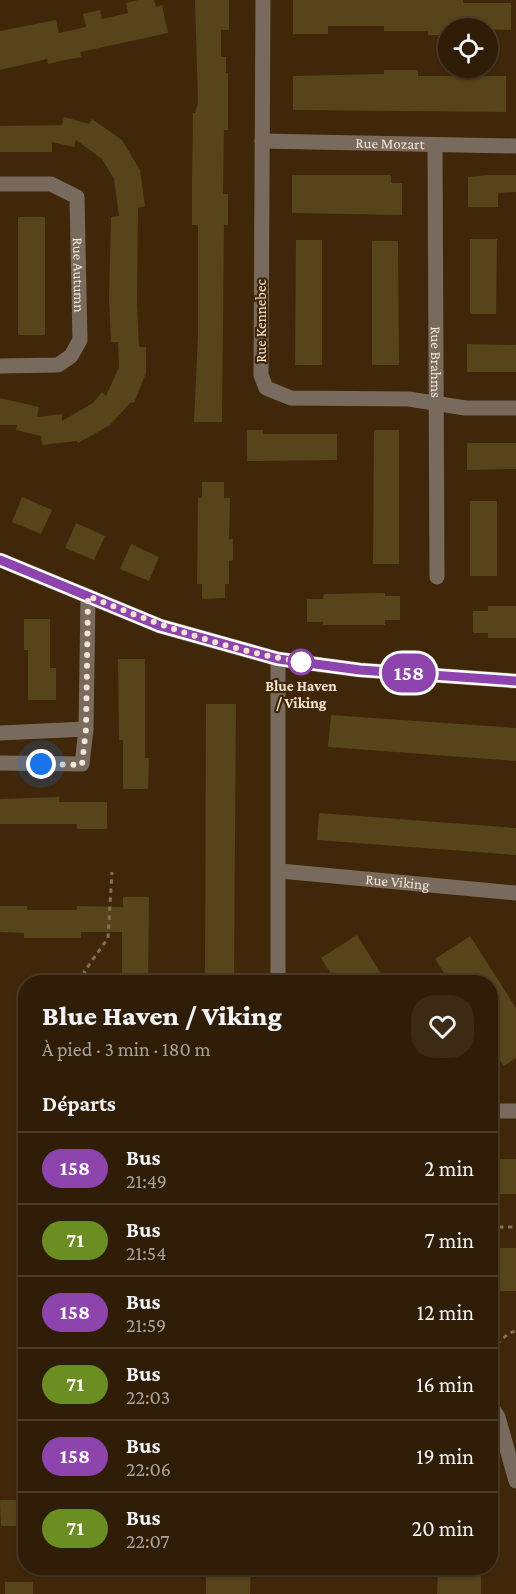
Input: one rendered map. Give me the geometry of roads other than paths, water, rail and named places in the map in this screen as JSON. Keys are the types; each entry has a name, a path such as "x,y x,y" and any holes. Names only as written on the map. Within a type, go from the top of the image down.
{"street":[{"name":"Rue Kennebec","path":"262,0 261,375 266,388 291,398 409,399 465,408 516,408"},
{"name":"Rue Mozart","path":"262,141 516,146"},
{"name":"Rue Brahms","path":"435,146 437,577"},
{"name":"Rue Autumn","path":"0,184 51,184 77,197 80,340 71,356 58,365 0,366"},
{"path":"0,560 160,626 278,659 360,670 516,681"},
{"path":"0,763 82,765 86,729 88,596"},
{"path":"278,659 277,766 280,871 278,975"},
{"path":"0,733 86,729"},
{"name":"Rue Viking","path":"280,871 516,893"},
{"path":"498,1111 516,1111"},
{"path":"498,1416 516,1481"}],"place":[{"name":"Blue Haven / Viking","path":"301,662"}]}
